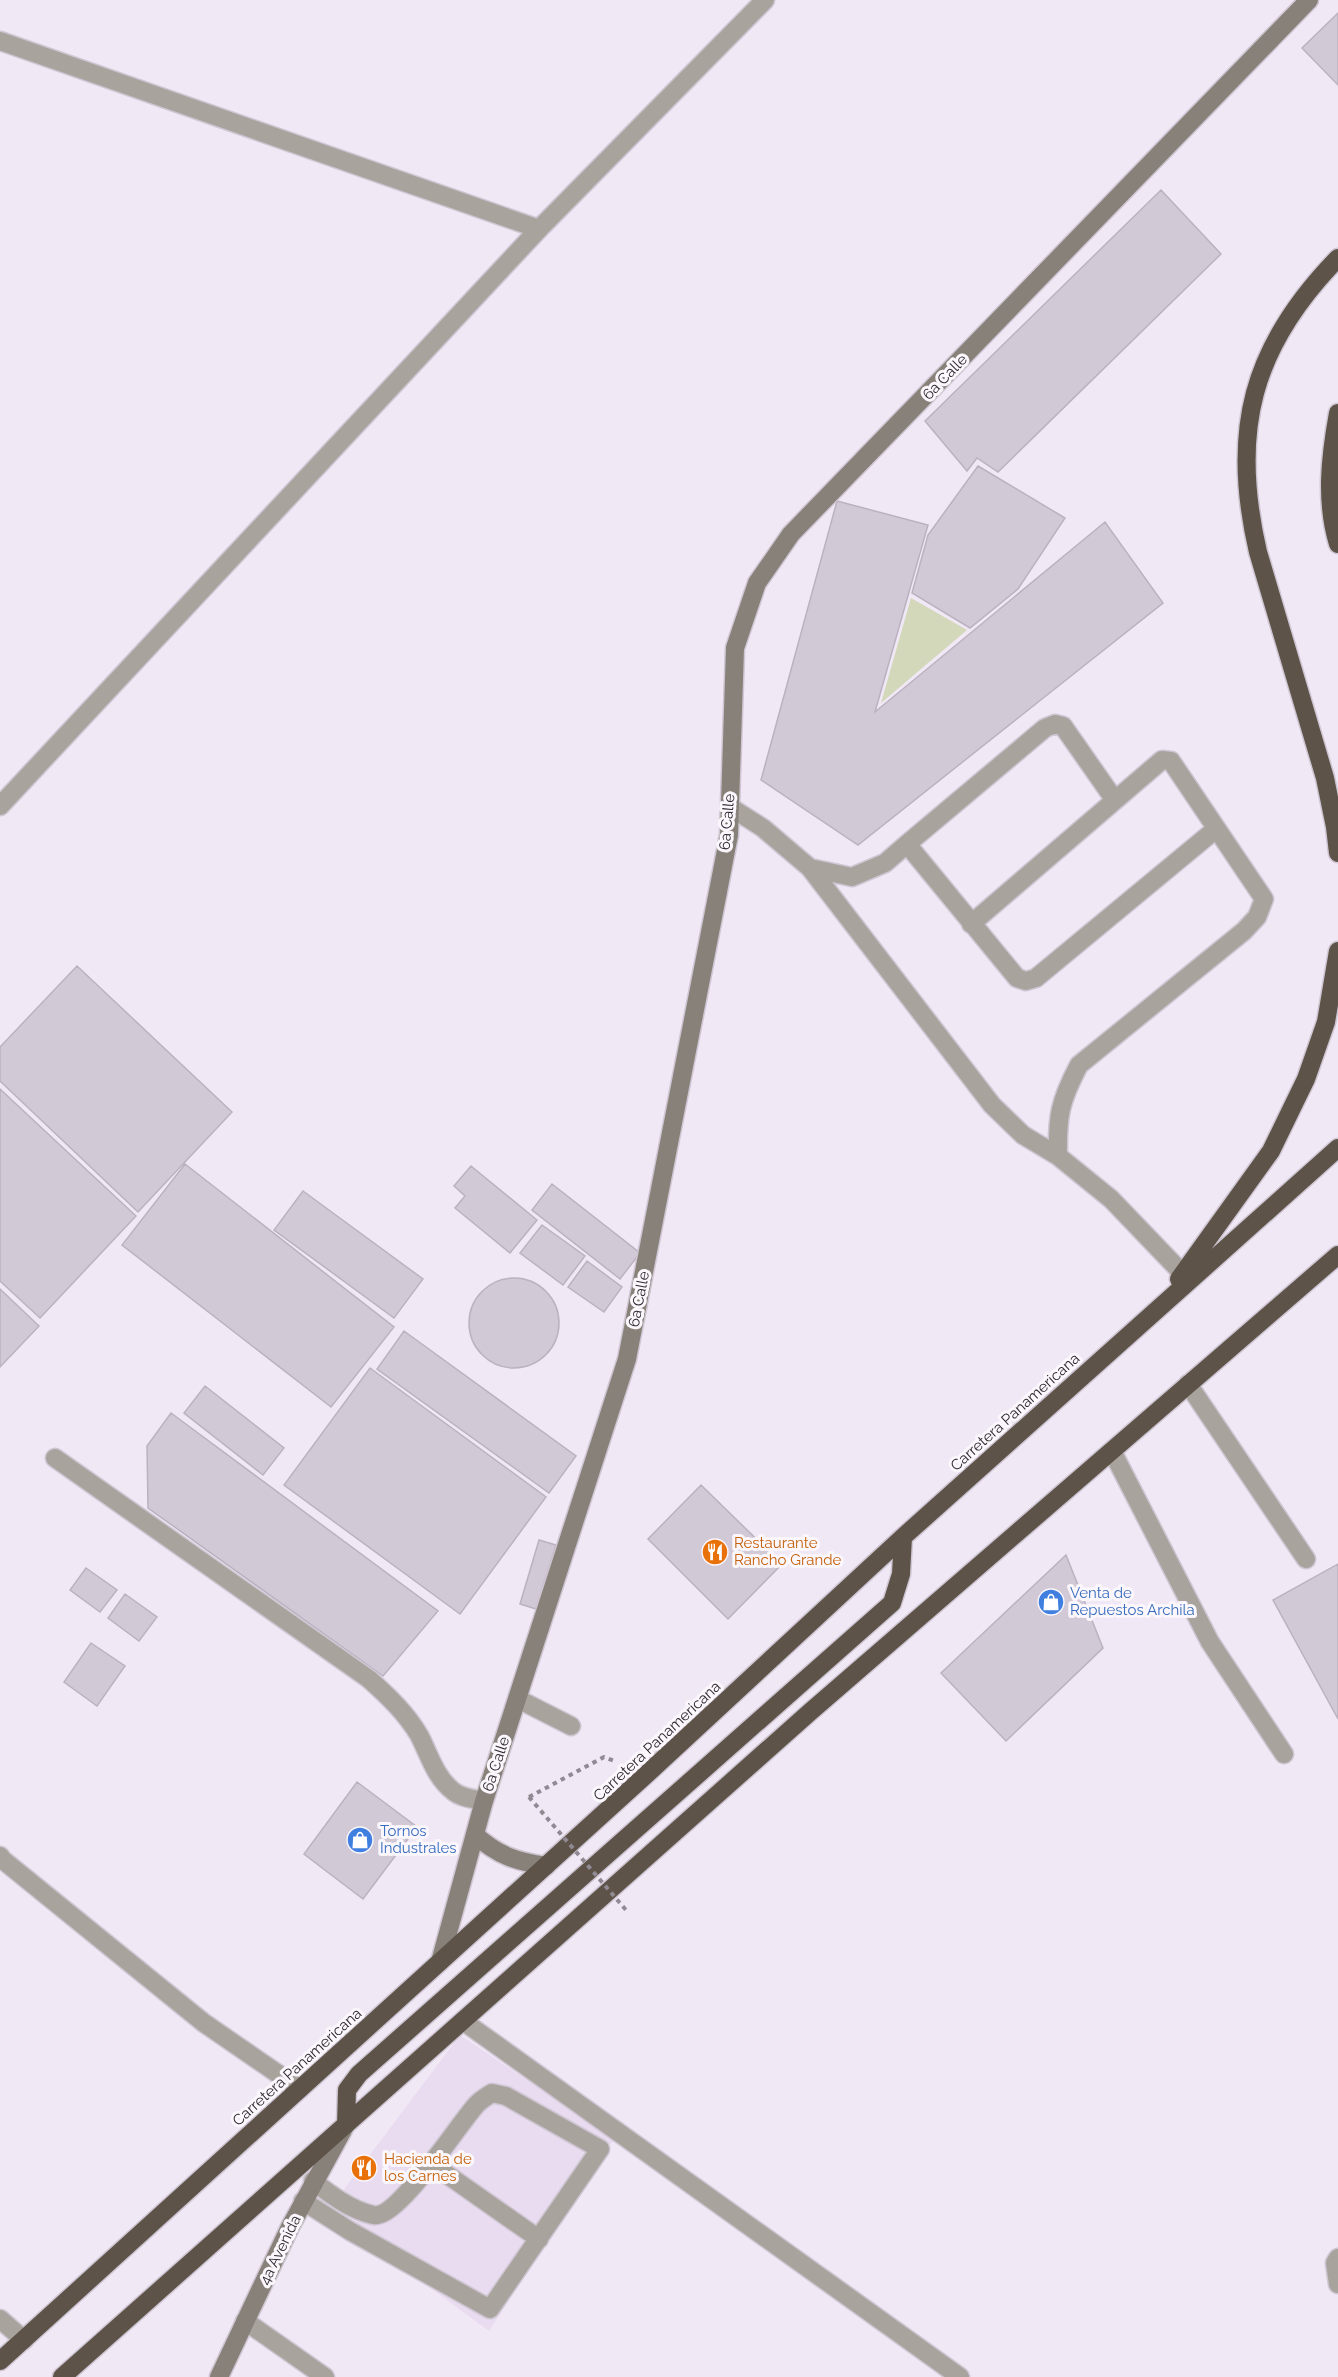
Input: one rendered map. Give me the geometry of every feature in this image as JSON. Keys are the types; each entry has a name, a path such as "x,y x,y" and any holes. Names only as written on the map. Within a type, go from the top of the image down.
{"highway":[{"path":"1338,258 1318,278 1299,304 1262,368 1245,441 1251,524 1325,778 1338,853"},
{"path":"1338,414 1330,455 1330,495 1338,544"},
{"path":"1158,1308 1271,1151 1306,1079 1326,1022 1338,951"},
{"name":"Carretera Panamericana","path":"0,2361 546,1866 903,1537 1338,1148"},
{"path":"62,2377 810,1712 1338,1255"},
{"path":"346,2125 347,2090 359,2074 892,1603 901,1574 903,1537"}],"street":[{"path":"0,806 538,229 765,0"},
{"name":"6a Calle","path":"440,1962 484,1802 627,1359 729,835 735,648 757,583 791,534 1309,0"},
{"path":"0,41 538,229"},
{"path":"810,868 852,877 885,864 1046,728 1054,724 1063,726 1114,799"},
{"path":"971,924 1162,760 1171,761 1264,899 1257,917 1244,931 1079,1065 1066,1089 1058,1120 1058,1156"},
{"path":"730,807 763,828 810,868 992,1105 1023,1135 1058,1156 1112,1199 1183,1274"},
{"path":"907,844 1017,978 1026,981 1036,978 1216,829"},
{"path":"1188,1384 1306,1559"},
{"path":"1112,1450 1210,1642 1284,1754"},
{"path":"55,1458 369,1679 395,1702 418,1734 436,1771 454,1793 484,1802"},
{"path":"518,1699 571,1726"},
{"path":"475,1835 489,1848 517,1862 546,1866"},
{"path":"0,1856 204,2023 300,2089"},
{"path":"463,2021 960,2377"},
{"path":"303,2201 350,2231 490,2309 600,2149 506,2096 492,2093 478,2103 432,2164 389,2212 375,2216 339,2200 313,2181"},
{"name":"4a Avenida","path":"219,2377 313,2181 346,2125"},
{"path":"432,2164 539,2238"},
{"path":"1338,2258 1335,2263 1338,2284"},
{"path":"0,2319 24,2340"},
{"path":"245,2321 325,2377"}],"path":[{"path":"604,1757 529,1797 626,1910"}],"shaded area":[{"path":"460,2035 614,2139 489,2331 327,2212"}],"green space":[{"path":"911,598 967,630 881,703"}],"building":[{"path":"1338,13 1338,85 1302,48"},
{"path":"1161,190 1221,254 998,472 977,458 967,471 925,421"},
{"path":"978,466 1065,518 1018,589 970,628 912,593 928,535"},
{"path":"837,501 928,525 875,712 1105,522 1163,603 858,845 761,780"},
{"path":"77,966 232,1112 138,1212 0,1081 0,1047"},
{"path":"0,1089 136,1216 40,1318 0,1281"},
{"path":"185,1164 394,1327 331,1407 122,1245"},
{"path":"471,1166 537,1220 510,1253 455,1208 465,1196 454,1186"},
{"path":"552,1184 640,1253 620,1279 532,1210"},
{"path":"303,1191 423,1279 394,1318 274,1230"},
{"path":"542,1225 585,1256 563,1285 520,1253"},
{"path":"587,1261 622,1287 604,1312 568,1287"},
{"path":"514,1278 531,1281 546,1291 556,1306 559,1323 556,1340 546,1355 531,1365 514,1368 497,1365 482,1355 472,1340 469,1323 472,1306 482,1291 497,1281"},
{"path":"0,1289 39,1326 0,1367"},
{"path":"404,1331 576,1456 549,1493 377,1369"},
{"path":"370,1368 546,1497 460,1614 284,1485"},
{"path":"205,1386 284,1448 263,1475 184,1413"},
{"path":"171,1413 438,1611 383,1676 148,1508 147,1446"},
{"name":"Restaurante Rancho Grande","path":"701,1485 782,1564 728,1619 648,1539"},
{"path":"539,1540 556,1545 536,1609 520,1604"},
{"name":"Venta de Repuestos Archila","path":"1066,1555 1103,1648 1006,1741 941,1673"},
{"path":"1338,1564 1338,1719 1273,1600"},
{"path":"86,1568 117,1590 100,1612 70,1590"},
{"path":"125,1594 157,1617 139,1641 108,1618"},
{"path":"91,1643 125,1666 97,1706 64,1682"},
{"name":"Tornos Industrales","path":"357,1782 417,1827 363,1899 304,1854"}],"place":[{"name":"Restaurante Rancho Grande","path":"715,1552"},
{"name":"Venta de Repuestos Archila","path":"1051,1602"},
{"name":"Tornos Industrales","path":"360,1840"},
{"name":"Hacienda de los Carnes","path":"364,2168"}]}
